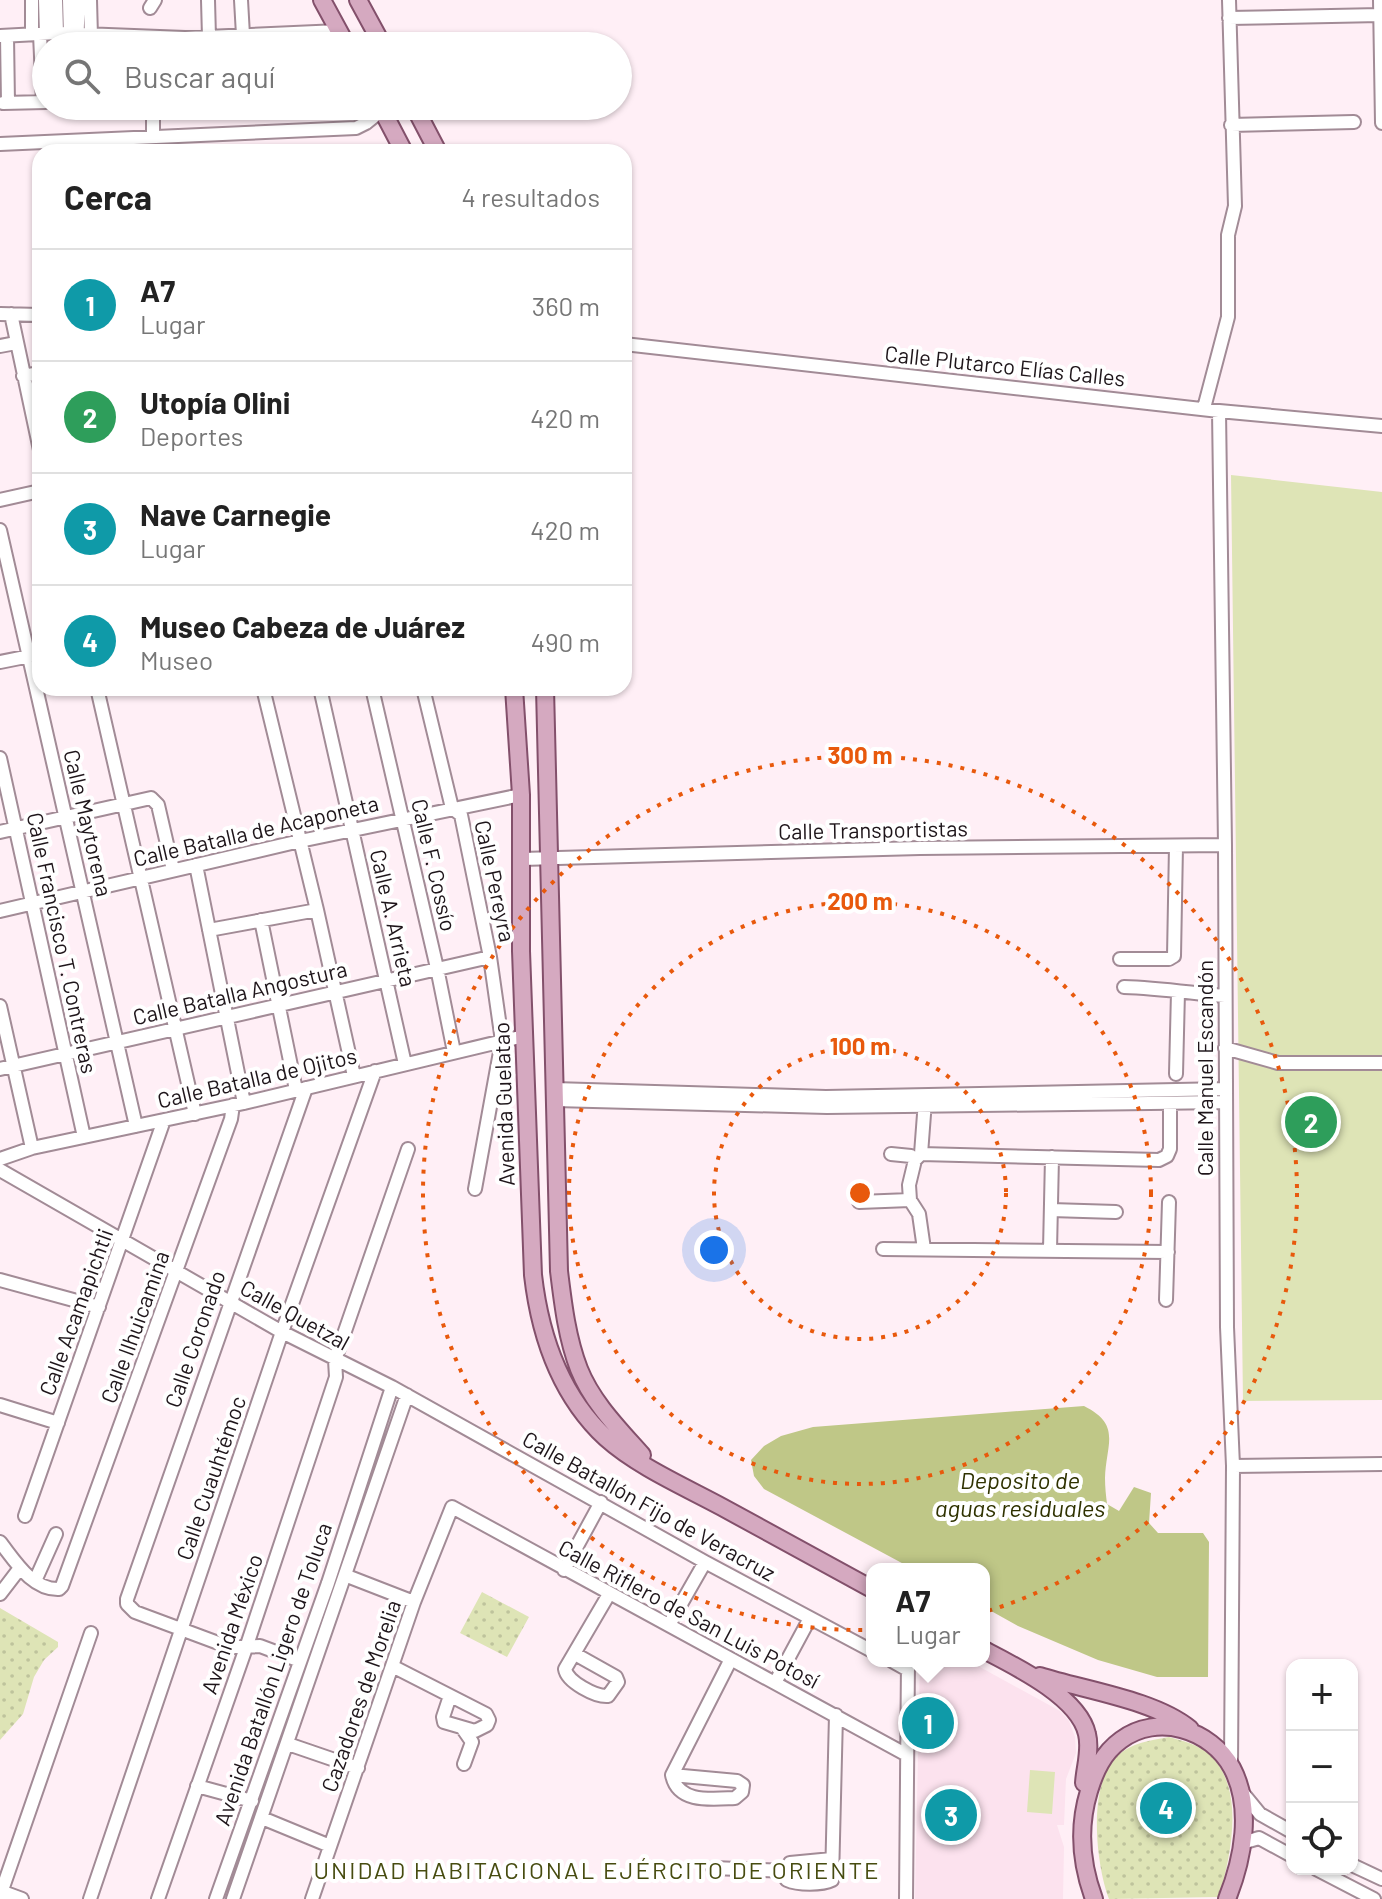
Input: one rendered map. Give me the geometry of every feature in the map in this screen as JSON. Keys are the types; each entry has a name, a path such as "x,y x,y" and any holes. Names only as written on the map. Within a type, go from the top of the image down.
{"main road":[{"path":"322,0 340,32"},
{"path":"358,0 375,32"},
{"path":"389,120 400,144"},
{"path":"421,120 434,144"},
{"name":"Avenida Guelatao","path":"515,696 521,795 524,1036 533,1275 545,1344 562,1381 583,1413 608,1439 656,1471 866,1586"},
{"name":"Avenida Guelatao","path":"545,696 559,1271 569,1336 580,1371 595,1398 656,1471"},
{"path":"990,1653 1023,1670 1060,1697 1082,1719 1088,1743 1081,1843 1094,1899"},
{"path":"1023,1670 1155,1709 1174,1718 1220,1751 1238,1783 1243,1807 1242,1843 1227,1899"},
{"path":"1084,1804 1099,1765 1113,1747 1127,1736 1156,1728 1175,1728 1200,1735"}],"street":[{"path":"32,0 55,32"},
{"path":"45,0 56,32"},
{"path":"56,0 57,32"},
{"path":"58,32 69,0"},
{"path":"59,32 79,0"},
{"path":"90,0 91,32"},
{"path":"208,0 215,32"},
{"path":"241,0 249,32"},
{"path":"1204,408 1228,317 1228,235 1235,206 1229,0"},
{"path":"1380,0 1382,123"},
{"path":"1229,18 1380,15"},
{"path":"32,35 4,36 4,103 32,102"},
{"path":"153,120 153,137"},
{"path":"0,144 356,128 366,120"},
{"path":"1231,125 1354,122"},
{"path":"32,315 5,314 16,343 32,415"},
{"path":"0,346 16,343"},
{"name":"Calle Plutarco Elías Calles","path":"632,345 1219,411 1382,426"},
{"path":"23,376 32,374"},
{"name":"Calle Manuel Escandón","path":"1219,411 1227,1327 1233,1466 1231,1767"},
{"path":"0,500 32,493"},
{"name":"Calle Maytorena","path":"0,530 32,645"},
{"path":"0,662 32,657"},
{"name":"Calle Maytorena","path":"43,696 136,1126"},
{"path":"99,696 195,1114"},
{"path":"265,696 354,1076"},
{"name":"Calle A. Arrieta","path":"322,696 405,1064"},
{"name":"Calle F. Cossío","path":"374,696 454,1052"},
{"name":"Calle Pereyra","path":"425,696 452,808 461,815 490,957 502,1041"},
{"name":"Calle Francisco T. Contreras","path":"0,758 84,1137"},
{"name":"Calle Batalla de Acaponeta","path":"0,911 300,841 521,795"},
{"path":"0,832 147,797 154,799 158,805 173,870"},
{"name":"Calle Transportistas","path":"522,859 920,848 1225,845"},
{"path":"1120,959 1169,959 1174,956 1176,846"},
{"path":"196,865 225,1016 238,1104"},
{"path":"209,930 317,910"},
{"path":"261,920 277,1005 301,1089"},
{"name":"Calle Batalla Angostura","path":"6,1068 490,957"},
{"path":"1124,987 1170,988 1178,992 1225,996"},
{"path":"1176,1074 1178,992"},
{"path":"0,1006 6,1068 32,1148"},
{"name":"Calle Batalla de Ojitos","path":"0,1159 32,1148 195,1114 524,1036"},
{"path":"475,1189 502,1041"},
{"path":"1225,1048 1278,1063 1382,1063"},
{"name":"Calle Cuauhtémoc","path":"90,1899 282,1332 375,1071"},
{"name":"Calle Coronado","path":"182,1629 135,1612 127,1604 128,1593 301,1089"},
{"path":"554,1095 826,1102 1226,1096"},
{"path":"1064,1098 1170,1103 1226,1096"},
{"path":"924,1249 919,1214 910,1200 909,1185 918,1157 925,1100"},
{"path":"891,1154 918,1157 1163,1159 1170,1149 1170,1103"},
{"name":"Calle Ilhuicamina","path":"35,1581 59,1589 71,1563 238,1104"},
{"name":"Calle Acamapichtli","path":"25,1516 164,1120"},
{"name":"Avenida México","path":"158,1899 247,1645 336,1377 335,1360 408,1149"},
{"path":"1050,1250 1052,1157"},
{"name":"Calle Quetzal","path":"0,1170 282,1332 407,1395"},
{"path":"859,1202 910,1200"},
{"path":"1166,1300 1169,1202"},
{"path":"1051,1210 1116,1212"},
{"path":"883,1249 1168,1252"},
{"path":"0,1280 99,1307"},
{"name":"Avenida Batallón Ligero de Toluca","path":"216,1899 392,1387"},
{"name":"Avenida Batallón Ligero de Toluca","path":"233,1899 407,1395"},
{"name":"Calle Batallón Fijo de Veracruz","path":"407,1395 705,1562 866,1648"},
{"path":"0,1405 58,1423"},
{"path":"368,1463 382,1470"},
{"path":"1233,1466 1382,1464"},
{"path":"564,1570 601,1502"},
{"name":"Calle Riflero de San Luis Potosí","path":"452,1507 907,1755"},
{"name":"Cazadores de Morelia","path":"312,1899 414,1602 452,1507"},
{"path":"0,1542 20,1568 35,1581 56,1534"},
{"path":"669,1625 705,1562"},
{"path":"0,1594 20,1568"},
{"path":"347,1576 414,1602"},
{"path":"575,1654 609,1594"},
{"path":"775,1683 810,1618"},
{"path":"182,1629 229,1647 260,1646 300,1661"},
{"path":"22,1899 2,1894 91,1633"},
{"path":"672,1775 737,1781 743,1789 735,1798 697,1799 682,1791 674,1783 672,1775 731,1659"},
{"path":"392,1666 486,1714 489,1720 484,1728 463,1729 447,1724 443,1720 450,1696"},
{"path":"906,1899 908,1667"},
{"path":"832,1859 790,1863 787,1880 793,1883 829,1882 832,1877 836,1715"},
{"path":"1200,1735 1225,1734 1231,1724"},
{"path":"463,1729 472,1742 464,1764"},
{"path":"288,1744 358,1768"},
{"path":"1238,1783 1245,1798 1260,1814 1286,1829"},
{"path":"197,1786 252,1801"},
{"path":"262,1818 330,1846"},
{"path":"1242,1843 1259,1838 1286,1853"},
{"path":"713,1868 787,1871"},
{"path":"1358,1868 1382,1879"},
{"path":"1328,1875 1374,1899"}],"shaded area":[{"path":"1231,475 1382,492 1382,1400 1243,1401"},
{"path":"482,1592 529,1617 507,1657 460,1633"},
{"path":"0,1608 58,1642 58,1647 44,1660 34,1677 23,1714 0,1740"},
{"path":"920,1667 980,1667 1060,1711 1069,1721 1075,1737 1076,1753 1066,1779 1064,1825 1057,1825 1064,1847 1063,1899 915,1899"},
{"path":"1169,1737 1195,1745 1209,1754 1221,1768 1228,1785 1232,1803 1231,1842 1219,1897 1109,1899 1098,1846 1101,1785 1117,1756 1128,1748"},
{"path":"1030,1770 1055,1772 1052,1814 1027,1812"}],"water":[{"name":"Deposito de aguas residuales","path":"1084,1406 1096,1413 1108,1428 1109,1436 1105,1478 1107,1504 1119,1511 1134,1487 1151,1493 1149,1523 1158,1533 1203,1533 1209,1542 1208,1677 1157,1677 1098,1660 1018,1626 990,1610 990,1563 902,1563 764,1489 754,1476 751,1460 764,1446 781,1436 813,1427"}],"place":[{"name":"Utopía Olini","path":"1311,1122"},
{"name":"A7","path":"928,1723"},
{"name":"Museo Cabeza de Juárez","path":"1166,1808"},
{"name":"Nave Carnegie","path":"951,1815"}],"district":[{"name":"UNIDAD HABITACIONAL EJÉRCITO DE ORIENTE","path":"597,1871"}]}
